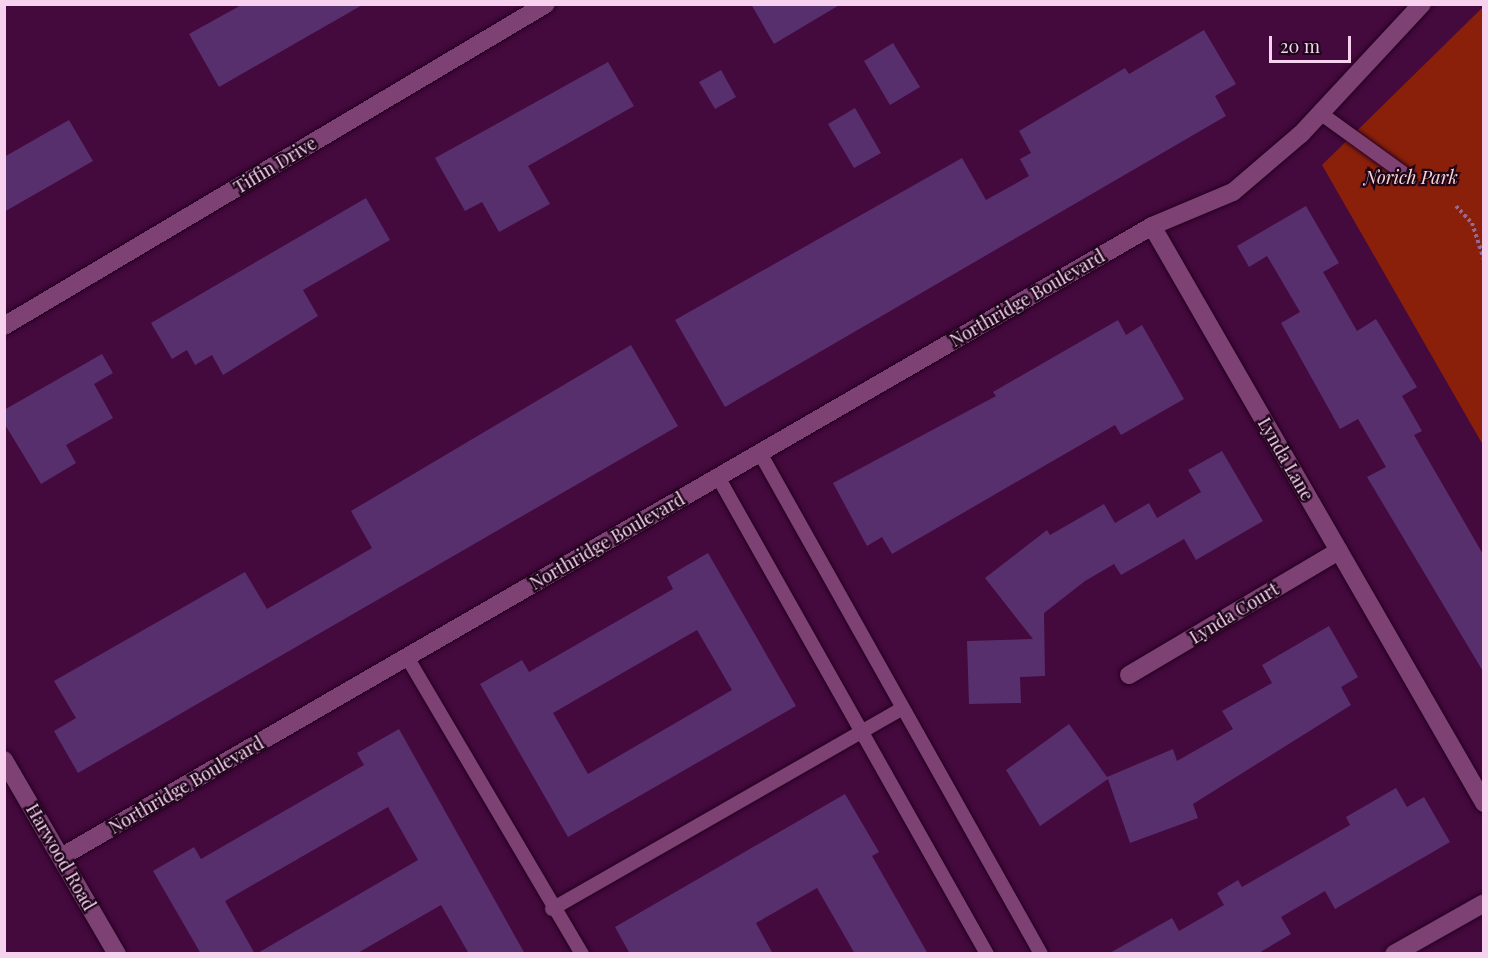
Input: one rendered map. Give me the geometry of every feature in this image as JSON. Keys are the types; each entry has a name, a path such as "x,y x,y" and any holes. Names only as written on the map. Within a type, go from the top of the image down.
{"street":[{"name":"Tiffin Drive","path":"4,326 546,4"},
{"path":"1152,226 1233,192 1264,168 1320,113 1422,4"},
{"name":"Northridge Boulevard","path":"61,857 1152,226"},
{"name":"Lynda Lane","path":"1152,226 1484,803"},
{"name":"Lynda Court","path":"1129,675 1339,551"},
{"name":"Harwood Road","path":"4,760 117,954"},
{"path":"1395,954 1484,903"}],"lane":[{"path":"1320,113 1406,175"},
{"path":"759,453 1041,954"},
{"path":"718,477 987,954"},
{"path":"407,657 552,909 582,954"},
{"path":"552,909 903,708"}],"path":[{"path":"1456,206 1472,223 1484,259"}],"green space":[{"name":"Norich Park","path":"1483,7 1483,445 1322,165"}],"building":[{"path":"243,4 364,4 219,87 189,34"},
{"path":"751,4 841,4 774,44"},
{"path":"1204,30 1236,84 1215,96 1226,116 725,407 675,320 962,158 986,200 1029,176 1020,159 1031,153 1019,131 1125,68 1129,74"},
{"path":"893,43 920,87 890,105 864,61"},
{"path":"608,62 634,106 528,166 550,204 499,232 482,202 465,211 435,158"},
{"path":"721,70 736,97 715,109 699,82"},
{"path":"855,108 881,153 854,168 828,124"},
{"path":"69,120 93,161 4,212 4,157"},
{"path":"366,198 390,240 303,290 318,316 223,375 212,355 195,365 187,350 172,359 151,323"},
{"path":"1306,206 1339,263 1323,272 1357,331 1376,319 1417,387 1402,396 1422,431 1414,435 1484,556 1484,673 1367,477 1386,467 1358,419 1340,429 1281,323 1300,312 1267,256 1249,267 1237,246"},
{"path":"1118,320 1126,335 1142,325 1184,399 1121,435 1115,425 892,554 882,537 867,546 833,483 996,396 993,392"},
{"path":"631,345 678,426 78,773 54,731 76,718 54,681 245,572 267,609 372,548 351,511"},
{"path":"102,354 113,373 94,384 113,418 66,445 76,463 41,484 4,423 4,410"},
{"path":"1222,451 1263,521 1196,560 1184,539 1121,575 1114,564 1085,581 1044,613 1045,676 1020,677 1021,703 969,704 967,641 1033,639 985,578 1047,530 1050,535 1104,504 1115,523 1149,503 1157,518 1201,492 1188,470"},
{"path":"708,553 796,706 568,837 480,684 522,660 529,672 673,589 667,577","holes":["697,630 732,690 588,774 553,713"]},
{"path":"1329,626 1358,677 1341,687 1351,705 1193,804 1198,818 1130,843 1108,779 1040,826 1006,770 1069,724 1107,777 1173,749 1177,761 1233,729 1222,711 1272,683 1262,665"},
{"path":"399,729 525,954 469,954 441,905 356,954 256,954 418,860 388,807 225,901 255,954 201,954 153,871 194,847 201,859 364,765 357,753"},
{"path":"1396,788 1407,807 1424,797 1450,842 1335,909 1325,891 1281,917 1291,934 1257,954 1108,954 1172,918 1179,931 1224,905 1217,893 1238,880 1242,887 1350,825 1346,817"},
{"path":"845,794 879,852 872,856 928,954 855,954 817,888 756,923 773,954 630,954 615,927"}]}
